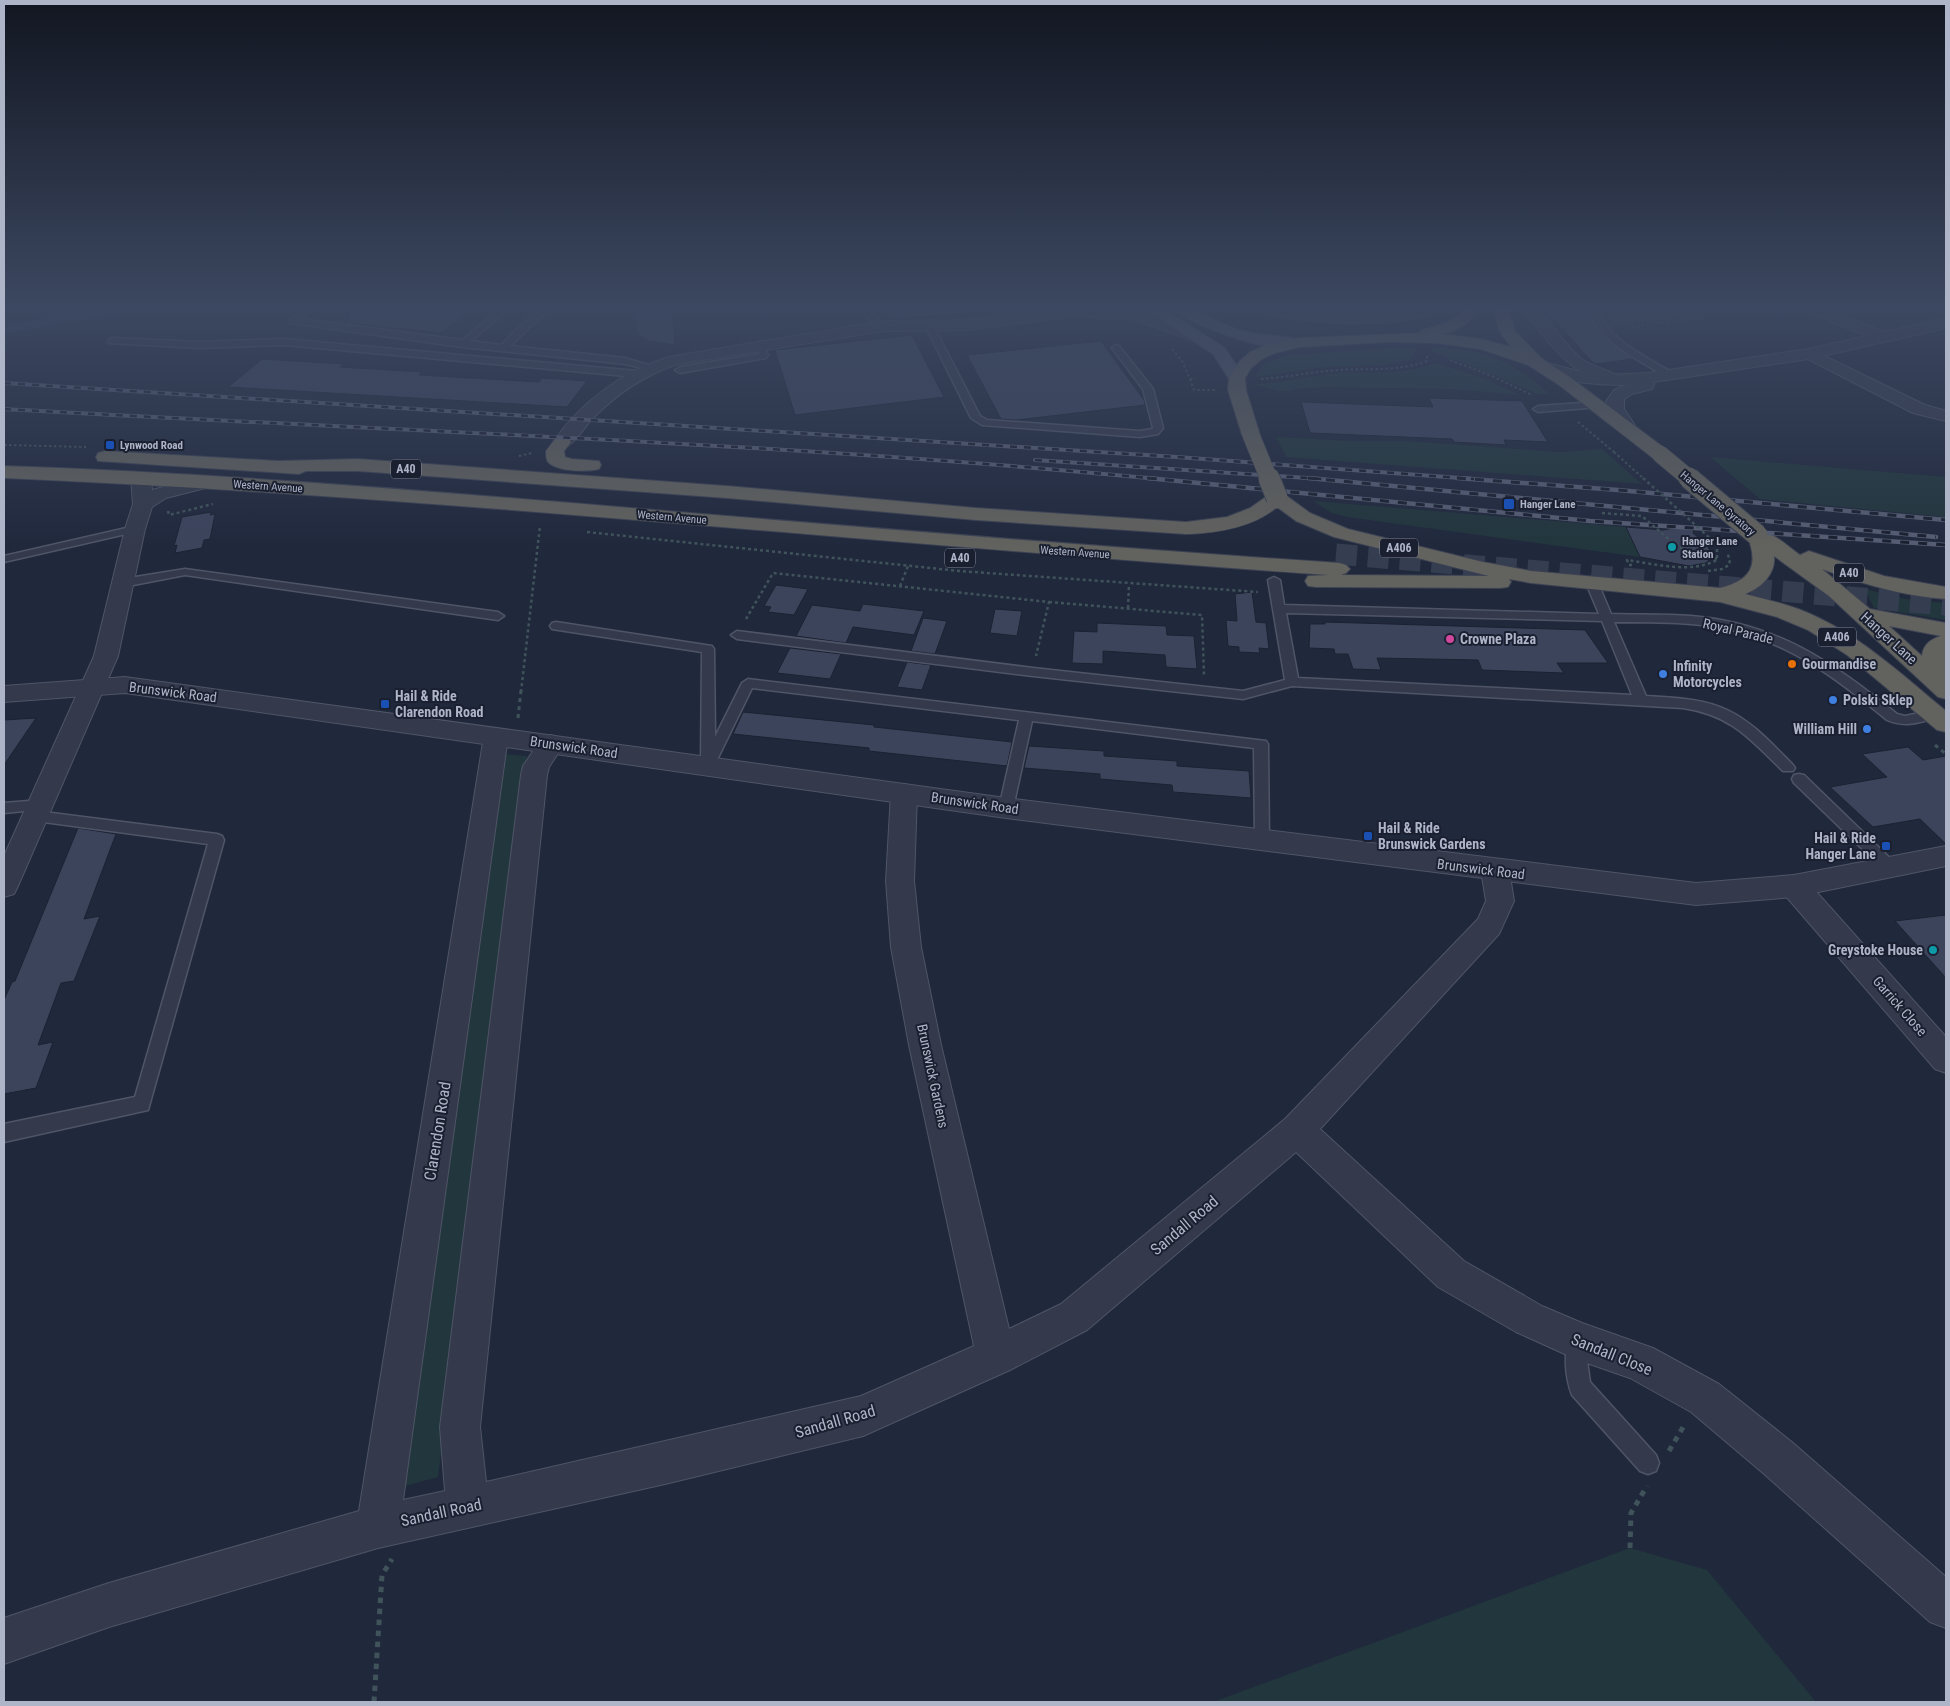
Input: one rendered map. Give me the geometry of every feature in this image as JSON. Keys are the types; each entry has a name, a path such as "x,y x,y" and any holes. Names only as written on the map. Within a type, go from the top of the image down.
{"highway":[{"path":"1238,389 1252,435 1277,498"},
{"name":"Hanger Lane Gyratory","path":"1277,498 1303,517 1341,533 1447,560 1530,577 1720,595 1747,587 1760,576 1763,567 1763,553 1757,535 1660,454 1574,389"},
{"path":"562,442 555,451 554,456 561,462 570,465 625,467 735,478 890,506"},
{"name":"Western Avenue","path":"4,472 141,478 392,494 1096,554 1338,562 281,466 88,456"},
{"name":"A40","path":"281,466 358,465 727,492 1046,519 1193,528 1218,526 1244,519 1265,509 1277,498"},
{"name":"A40","path":"392,494 542,515 811,546 1274,580 1356,583 1468,583 1501,582 1530,577"},
{"name":"A40","path":"1757,535 1855,575 1892,585 1946,593"},
{"name":"Hanger Lane","path":"1757,535 1820,577 1944,688"},
{"path":"1720,595 1864,615 1946,630"},
{"name":"Hanger Lane","path":"1720,595 1777,609 1832,634 1859,651 1940,719"},
{"name":"A406","path":"1944,688 1933,656 1937,646 1946,642"}],"street":[{"path":"562,442 594,407 615,389"},
{"path":"1626,428 1614,408 1614,398 1619,392 1632,389"},
{"path":"1879,389 1920,409 1946,416"},
{"path":"4,886 106,656 135,529 144,504 141,478"},
{"path":"144,504 167,492 206,482"},
{"name":"Brunswick Road","path":"4,694 125,685 1006,808 1696,894 1794,886 1946,856"},
{"name":"Clarendon Road","path":"378,1526 506,737"},
{"path":"467,1507 460,1427 534,775 536,766 551,744"},
{"name":"Brunswick Gardens","path":"904,793 900,881 906,947 925,1045 996,1356"},
{"name":"Sandall Road","path":"4,1641 109,1605 378,1526 665,1463 862,1416 996,1356 1074,1317 1297,1130 1489,926 1500,900 1495,870"},
{"name":"Garrick Close","path":"1794,886 1946,1059"},
{"name":"Sandall Close","path":"1297,1130 1451,1274 1529,1318 1578,1341 1639,1362 1705,1398 1778,1458 1946,1606"}],"lane":[{"path":"961,389 976,418 984,423 1140,434 1155,432 1158,428 1148,389"},
{"path":"1538,409 1596,405"},
{"path":"4,559 135,529"},
{"path":"123,582 185,572 498,616"},
{"path":"1274,580 1281,609 1292,682"},
{"path":"1592,583 1641,700"},
{"name":"Royal Parade","path":"1281,609 1692,620 1731,626 1766,634 1793,647 1844,678 1892,717 1905,721 1940,719"},
{"path":"556,626 708,649 708,765"},
{"path":"737,635 1243,696 1292,682 1641,700 1684,704 1721,712 1746,727 1891,868"},
{"path":"708,765 748,683 1261,744 1262,841"},
{"path":"1006,808 1027,716"},
{"path":"4,808 38,810 217,840 142,1104 4,1133"},
{"path":"1578,1341 1576,1361 1580,1387 1648,1463"}],"path":[{"path":"1517,389 1528,394"},
{"path":"1574,418 1717,546 1717,559 1710,566 1696,568 1627,560 1629,565"},
{"path":"1602,513 1642,516 1678,548 1717,559"},
{"path":"506,737 540,526"},
{"path":"1722,569 1729,565 1730,560 1727,553"},
{"path":"900,586 908,566"},
{"path":"737,635 773,573 1049,602 1202,614 1205,691"},
{"path":"1128,608 1129,584"},
{"path":"1032,672 1049,602"},
{"path":"374,1702 382,1575 420,1517"}],"shaded area":[{"path":"1269,389 1300,389 1294,389 1293,391 1278,391"},
{"path":"1427,389 1506,389 1520,395"},
{"path":"1525,389 1543,389 1549,394 1537,394"},
{"path":"1276,437 1349,441 1407,441 1560,452 1602,449 1642,484 1286,457"},
{"path":"1710,457 1946,477 1946,517 1760,499"},
{"path":"1313,501 1626,527 1640,557 1347,517 1332,513"},
{"path":"1865,589 1906,599 1946,603 1946,620 1874,608"},
{"path":"503,754 527,756 438,1477 401,1487"},
{"path":"1630,1548 1707,1570 1816,1702 1213,1702"}],"building":[{"path":"255,389 581,389 567,407"},
{"path":"787,389 940,389 944,397 795,415"},
{"path":"985,389 1136,389 1144,400 1145,405 1016,420 1001,419"},
{"path":"1429,398 1522,401 1548,442 1504,440 1506,445 1454,442 1452,439 1310,433 1301,402 1433,407"},
{"path":"211,512 210,515 215,514 210,539 204,540 202,548 175,553 177,545 174,546 182,517"},
{"name":"Hanger Lane Station","path":"1695,524 1693,533 1707,545 1713,556 1706,563 1689,566 1640,557 1626,527 1663,530"},
{"path":"776,585 808,589 794,615 768,612 771,607 764,606"},
{"path":"1252,592 1256,622 1266,623 1269,649 1259,648 1260,653 1239,652 1239,647 1228,646 1226,620 1237,621 1235,594"},
{"path":"863,604 924,611 914,635 853,627 846,643 796,636 812,605 860,611"},
{"path":"995,609 1022,611 1017,636 990,633"},
{"path":"923,618 947,621 935,654 911,651"},
{"name":"Crowne Plaza","path":"1325,622 1585,630 1608,663 1557,663 1564,673 1482,670 1478,660 1377,658 1381,670 1353,669 1348,654 1335,654 1334,649 1309,648 1310,624 1325,624"},
{"path":"1097,623 1166,626 1167,635 1194,636 1197,669 1166,667 1165,655 1103,651 1103,664 1072,663 1074,631 1097,632"},
{"path":"790,648 841,654 830,679 777,673"},
{"path":"907,662 931,665 922,690 897,687"},
{"path":"743,712 874,725 874,727 1012,742 1007,766 869,751 869,748 733,734"},
{"path":"36,718 4,765 4,720"},
{"path":"1029,746 1104,751 1104,756 1177,761 1177,766 1249,771 1251,798 1173,792 1172,785 1100,779 1100,774 1024,768"},
{"path":"1908,747 1923,760 1946,756 1946,844 1920,819 1873,827 1830,787 1887,777 1862,754"},
{"path":"78,828 116,834 84,919 100,916 74,981 61,983 38,1045 53,1042 36,1088 4,1094 4,1000 12,982 15,981"},
{"name":"Greystoke House","path":"1946,915 1946,978 1895,921"}],"tunnel":[{"path":"1336,554 1946,605"}],"railway":[{"path":"93,389 1177,457 1474,479"},
{"path":"4,409 726,446 1015,466 1159,479"},
{"path":"1035,460 1311,478"},
{"path":"1147,478 1590,521 1946,545"},
{"path":"1311,478 1322,479"},
{"path":"1311,478 1936,537"},
{"path":"1457,478 1618,490 1946,520"}],"place":[{"name":"Lynwood Road","path":"110,445"},
{"name":"Hanger Lane","path":"1509,504"},
{"name":"Hanger Lane Station","path":"1672,547"},
{"name":"Crowne Plaza","path":"1450,639"},
{"name":"Gourmandise","path":"1792,664"},
{"name":"Infinity Motorcycles","path":"1663,674"},
{"name":"Polski Sklep","path":"1833,700"},
{"name":"Hail & Ride Clarendon Road","path":"385,704"},
{"name":"William Hill","path":"1867,729"},
{"name":"Hail & Ride Brunswick Gardens","path":"1368,836"},
{"name":"Hail & Ride Hanger Lane","path":"1886,846"},
{"name":"Greystoke House","path":"1933,950"}]}
